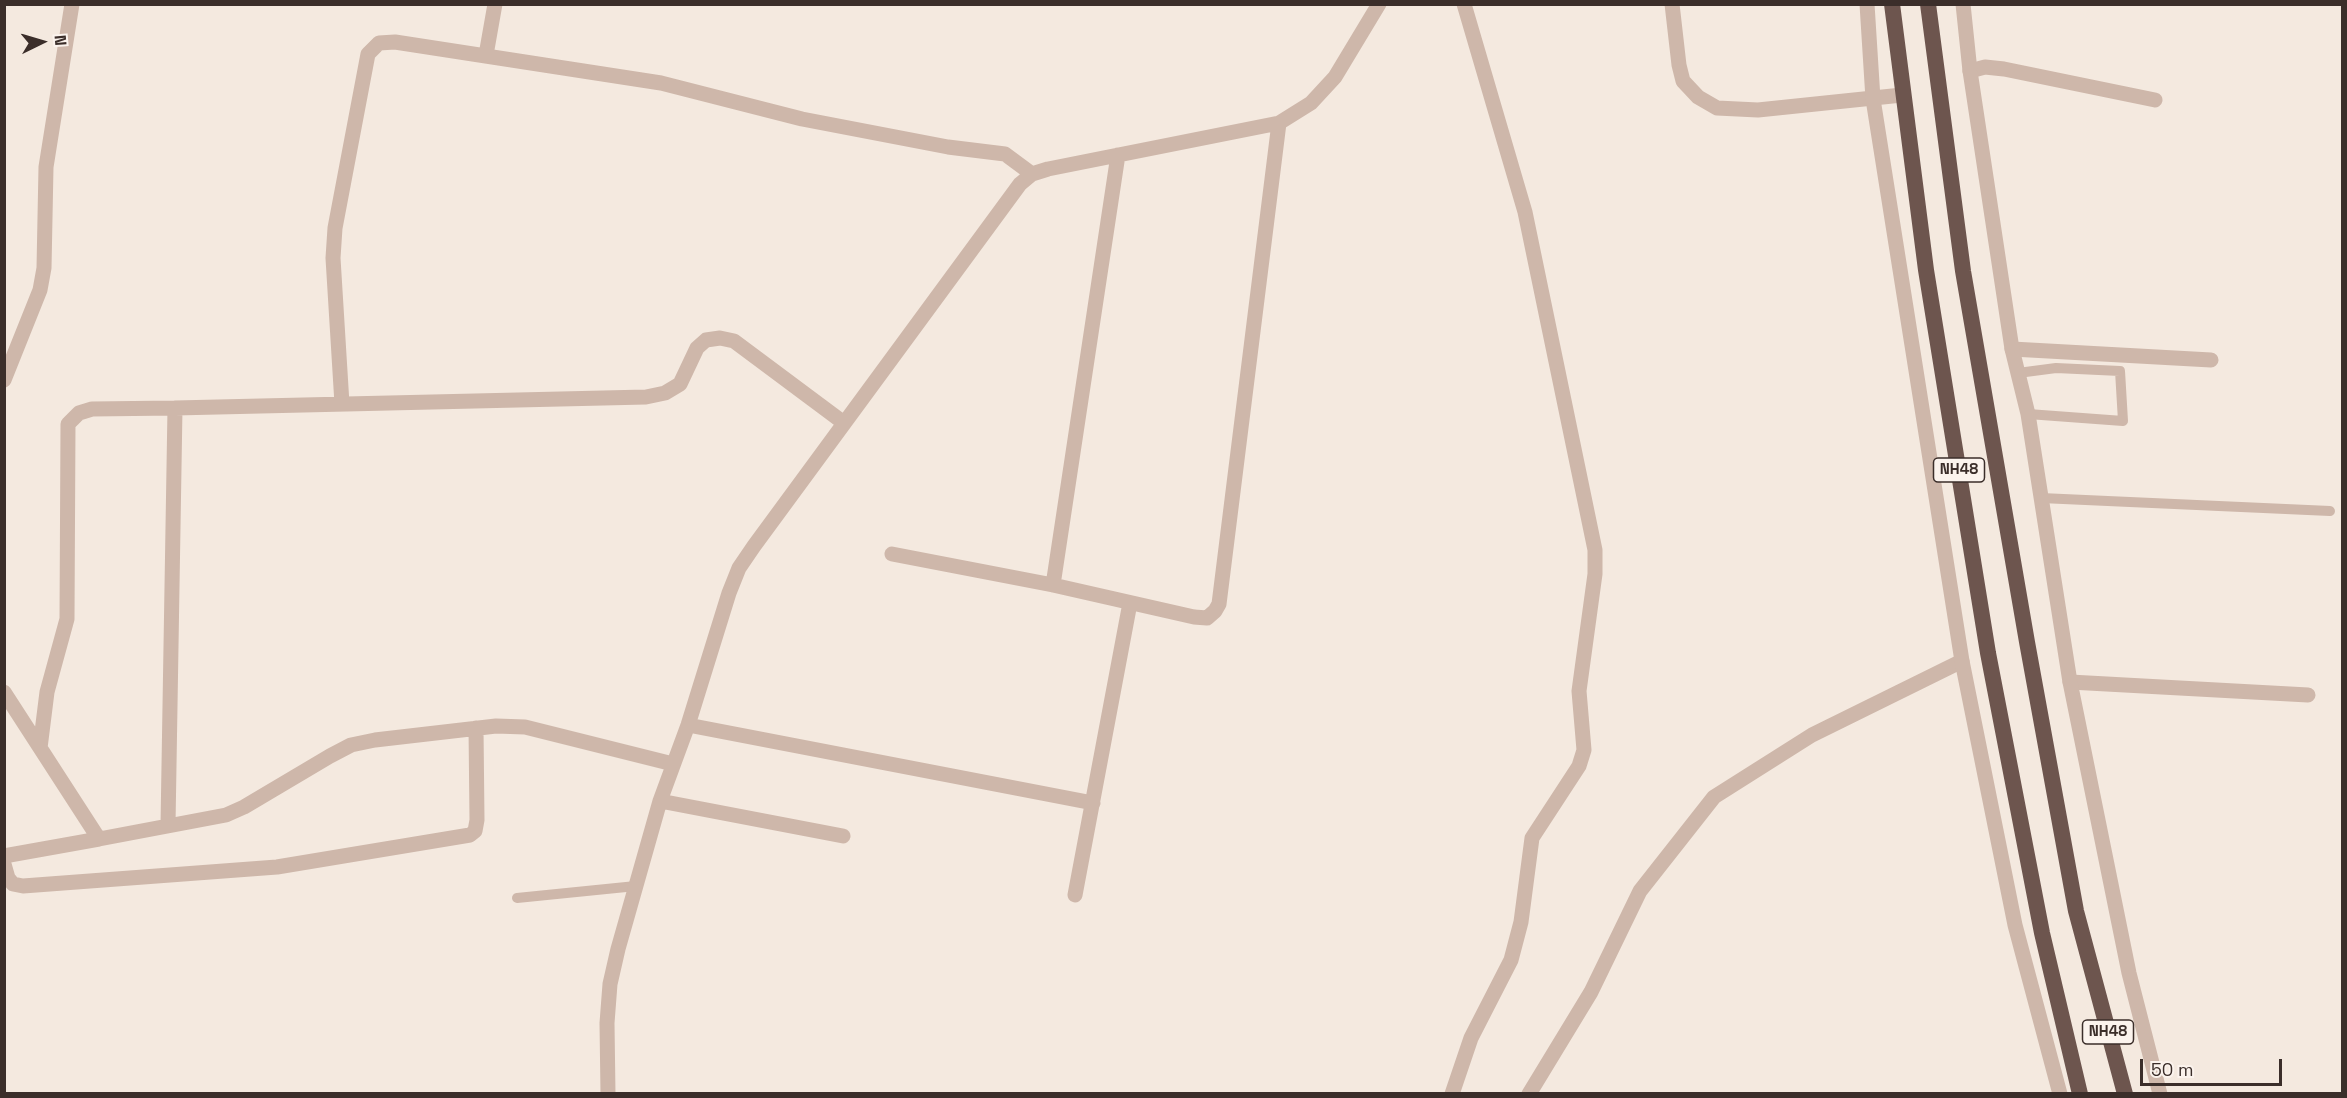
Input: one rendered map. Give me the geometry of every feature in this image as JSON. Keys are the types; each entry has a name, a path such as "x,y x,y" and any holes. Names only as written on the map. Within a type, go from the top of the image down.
{"highway":[{"name":"NH48","path":"1892,4 1926,270 1985,630 2042,933 2080,1094"},
{"name":"NH48","path":"1928,4 1963,271 2080,926 2125,1094"}],"street":[{"path":"4,380 32,314 42,279 46,167 72,4"},
{"path":"486,55 495,4"},
{"path":"608,1094 607,1023 610,984 660,801 688,725 739,568 1020,184 1032,174 1279,123 1311,103 1335,77 1379,4"},
{"path":"1452,1094 1479,1019 1511,960 1521,922 1532,837 1579,766 1584,750 1579,691 1595,574 1595,550 1525,212 1464,4"},
{"path":"1672,4 1678,65 1683,81 1698,97 1717,108 1758,110 1902,95"},
{"path":"1867,4 1873,99 1962,661 2015,925 2060,1094"},
{"path":"1964,4 1970,71 2012,349 2028,414 2070,682 2128,973 2160,1094"},
{"path":"342,404 333,258 335,228 368,54 378,43 395,42 633,78 802,119 948,147 1005,154 1032,174"},
{"path":"1970,71 1985,67 2004,69 2156,100"},
{"path":"892,554 1207,618 1219,604 1279,123"},
{"path":"1053,585 1118,155"},
{"path":"40,748 49,685 68,619 68,424 79,413 92,409 646,397 665,393 680,384 697,348 706,340 720,338 734,341 844,423"},
{"path":"2012,349 2211,360"},
{"path":"168,825 175,408"},
{"path":"1076,895 1130,603"},
{"path":"1529,1094 1591,992 1640,891 1714,797 1812,735 1962,661"},
{"path":"2070,682 2308,696"},
{"path":"4,692 99,839"},
{"path":"688,725 1093,803"},
{"path":"4,856 212,818 244,807 351,745 375,740 476,729 525,727 673,764"},
{"path":"4,864 12,884 23,886 277,867 470,835 475,831 477,820 476,729"},
{"path":"660,801 843,836"}],"lane":[{"path":"2018,373 2056,368 2120,371 2123,421 2028,414"},
{"path":"2041,498 2330,511"},
{"path":"517,898 636,886"}]}
